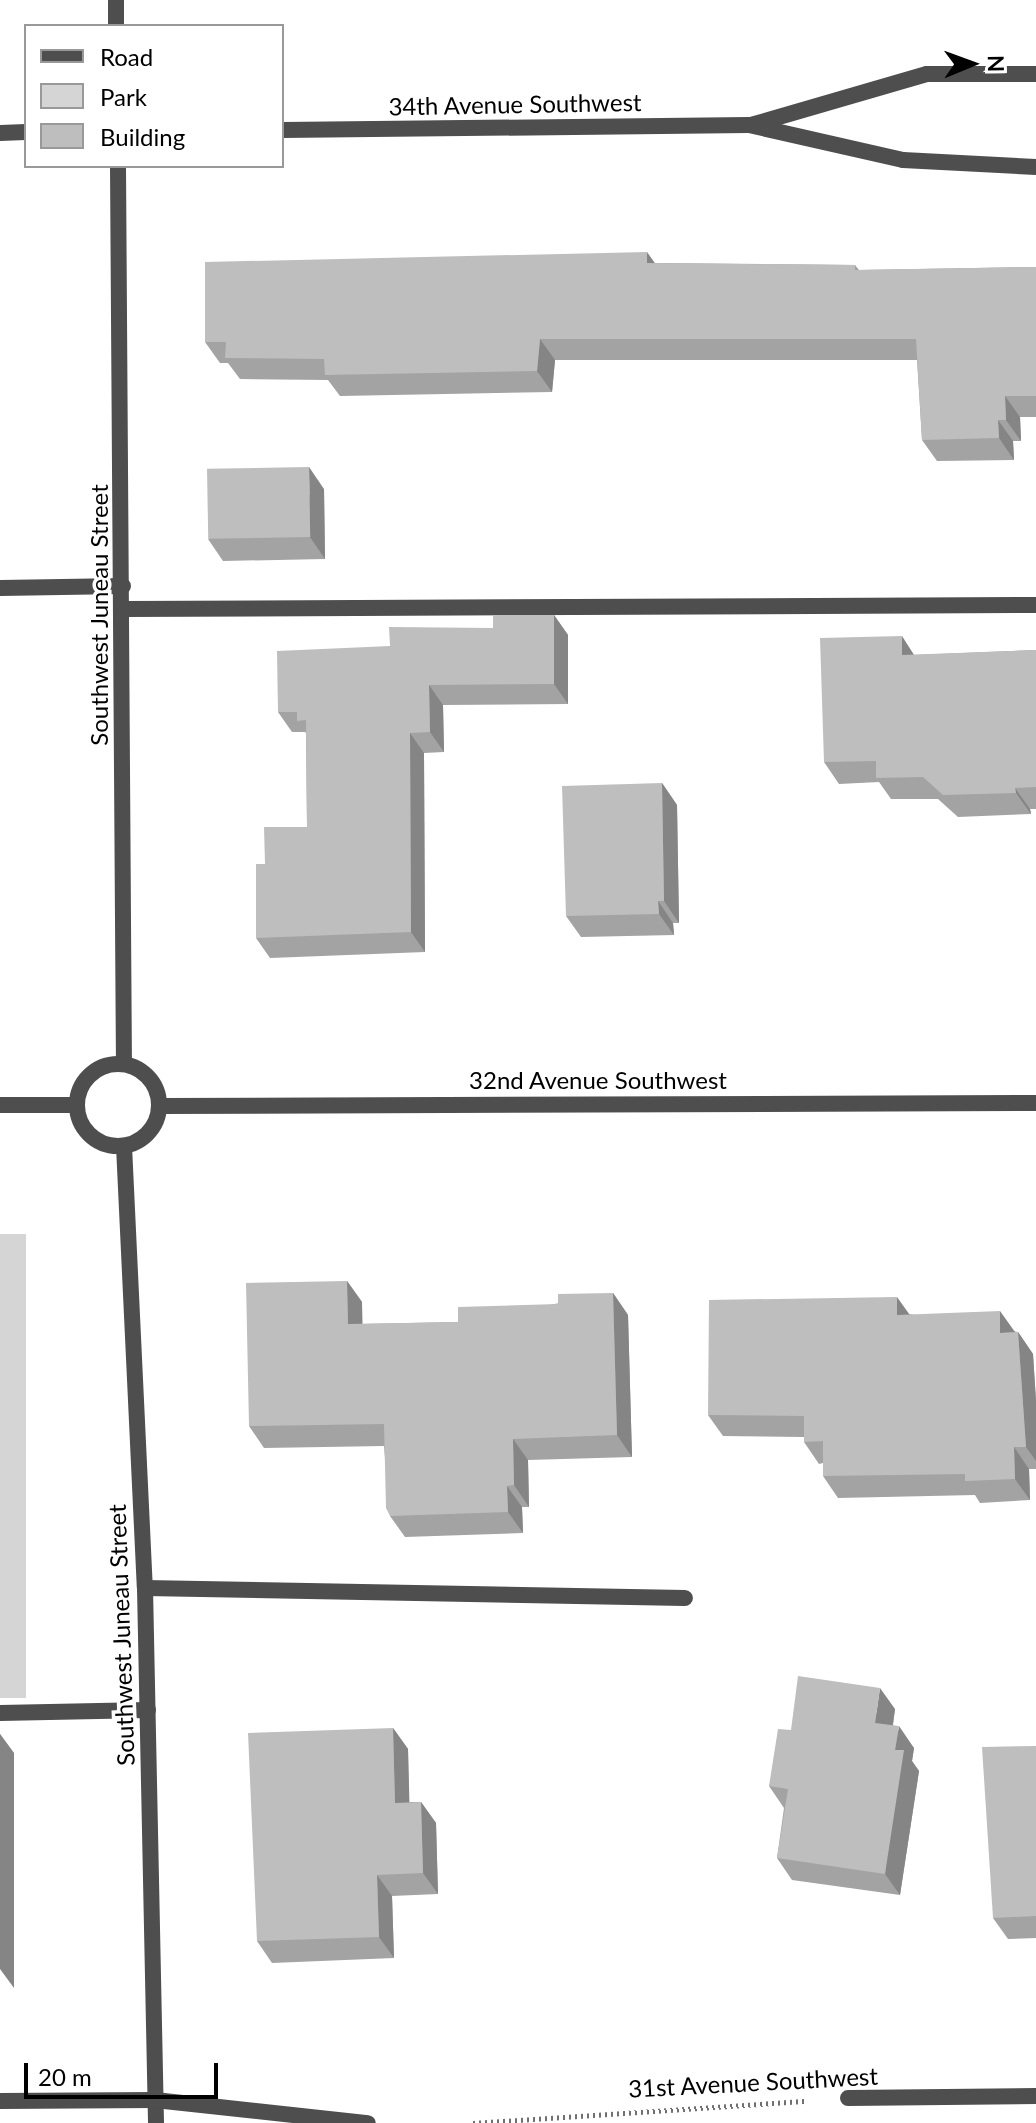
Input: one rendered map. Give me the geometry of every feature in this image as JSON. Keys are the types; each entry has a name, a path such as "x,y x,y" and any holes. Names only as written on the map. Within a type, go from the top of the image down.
{"street":[{"path":"116,0 116,24"},
{"name":"34th Avenue Southwest","path":"749,125 927,74 1036,74"},
{"name":"34th Avenue Southwest","path":"284,130 749,125 903,160 1036,167"},
{"path":"0,133 24,132"},
{"name":"Southwest Juneau Street","path":"118,168 124,609 124,1063"},
{"path":"0,588 123,586"},
{"path":"124,609 1036,605"},
{"path":"124,1063 149,1077 159,1106 145,1137 124,1146 95,1140 85,1131 76,1105 85,1078 110,1064 124,1063"},
{"name":"32nd Avenue Southwest","path":"159,1106 1036,1103"},
{"path":"0,1105 76,1105"},
{"name":"Southwest Juneau Street","path":"124,1146 145,1588 156,2123"},
{"path":"145,1588 685,1598"},
{"path":"0,1713 148,1710"},
{"name":"31st Avenue Southwest","path":"848,2098 1036,2096"},
{"path":"0,2101 155,2100 368,2123"}],"path":[{"name":"31st Avenue Southwest","path":"473,2123 848,2098"}],"green space":[{"path":"0,1234 26,1234 26,1698 0,1698"}],"building":[{"path":"647,252 647,263 855,265 855,270 1036,267 1036,396 1005,396 1006,420 998,420 999,438 922,440 916,339 540,339 537,371 325,375 324,359 225,358 226,342 205,342 205,262"},
{"path":"309,467 310,537 208,539 207,469"},
{"path":"493,615 554,615 554,684 429,685 430,732 410,733 411,932 256,938 256,864 265,864 264,827 307,827 306,720 297,721 297,712 278,712 277,651 390,646 389,627 493,628"},
{"path":"902,636 902,655 1036,650 1036,787 1015,788 1016,793 943,795 923,777 876,778 876,761 824,762 820,638"},
{"path":"662,783 664,901 658,901 659,914 566,916 562,786"},
{"path":"347,1281 348,1324 458,1322 458,1307 558,1304 558,1294 613,1293 617,1435 513,1439 514,1485 507,1486 508,1512 390,1516 386,1508 384,1424 249,1426 246,1283"},
{"path":"897,1297 897,1315 1000,1311 1000,1333 1018,1332 1026,1447 1014,1447 1015,1479 965,1481 965,1474 823,1476 823,1441 804,1442 804,1416 708,1415 709,1300"},
{"path":"798,1676 880,1688 875,1723 899,1726 895,1750 904,1750 885,1874 777,1858 788,1789 769,1786 778,1729 791,1730"},
{"path":"393,1728 395,1803 421,1802 423,1873 377,1875 379,1937 257,1941 248,1733"},
{"path":"1036,1746 1036,1916 993,1918 982,1747"}]}
